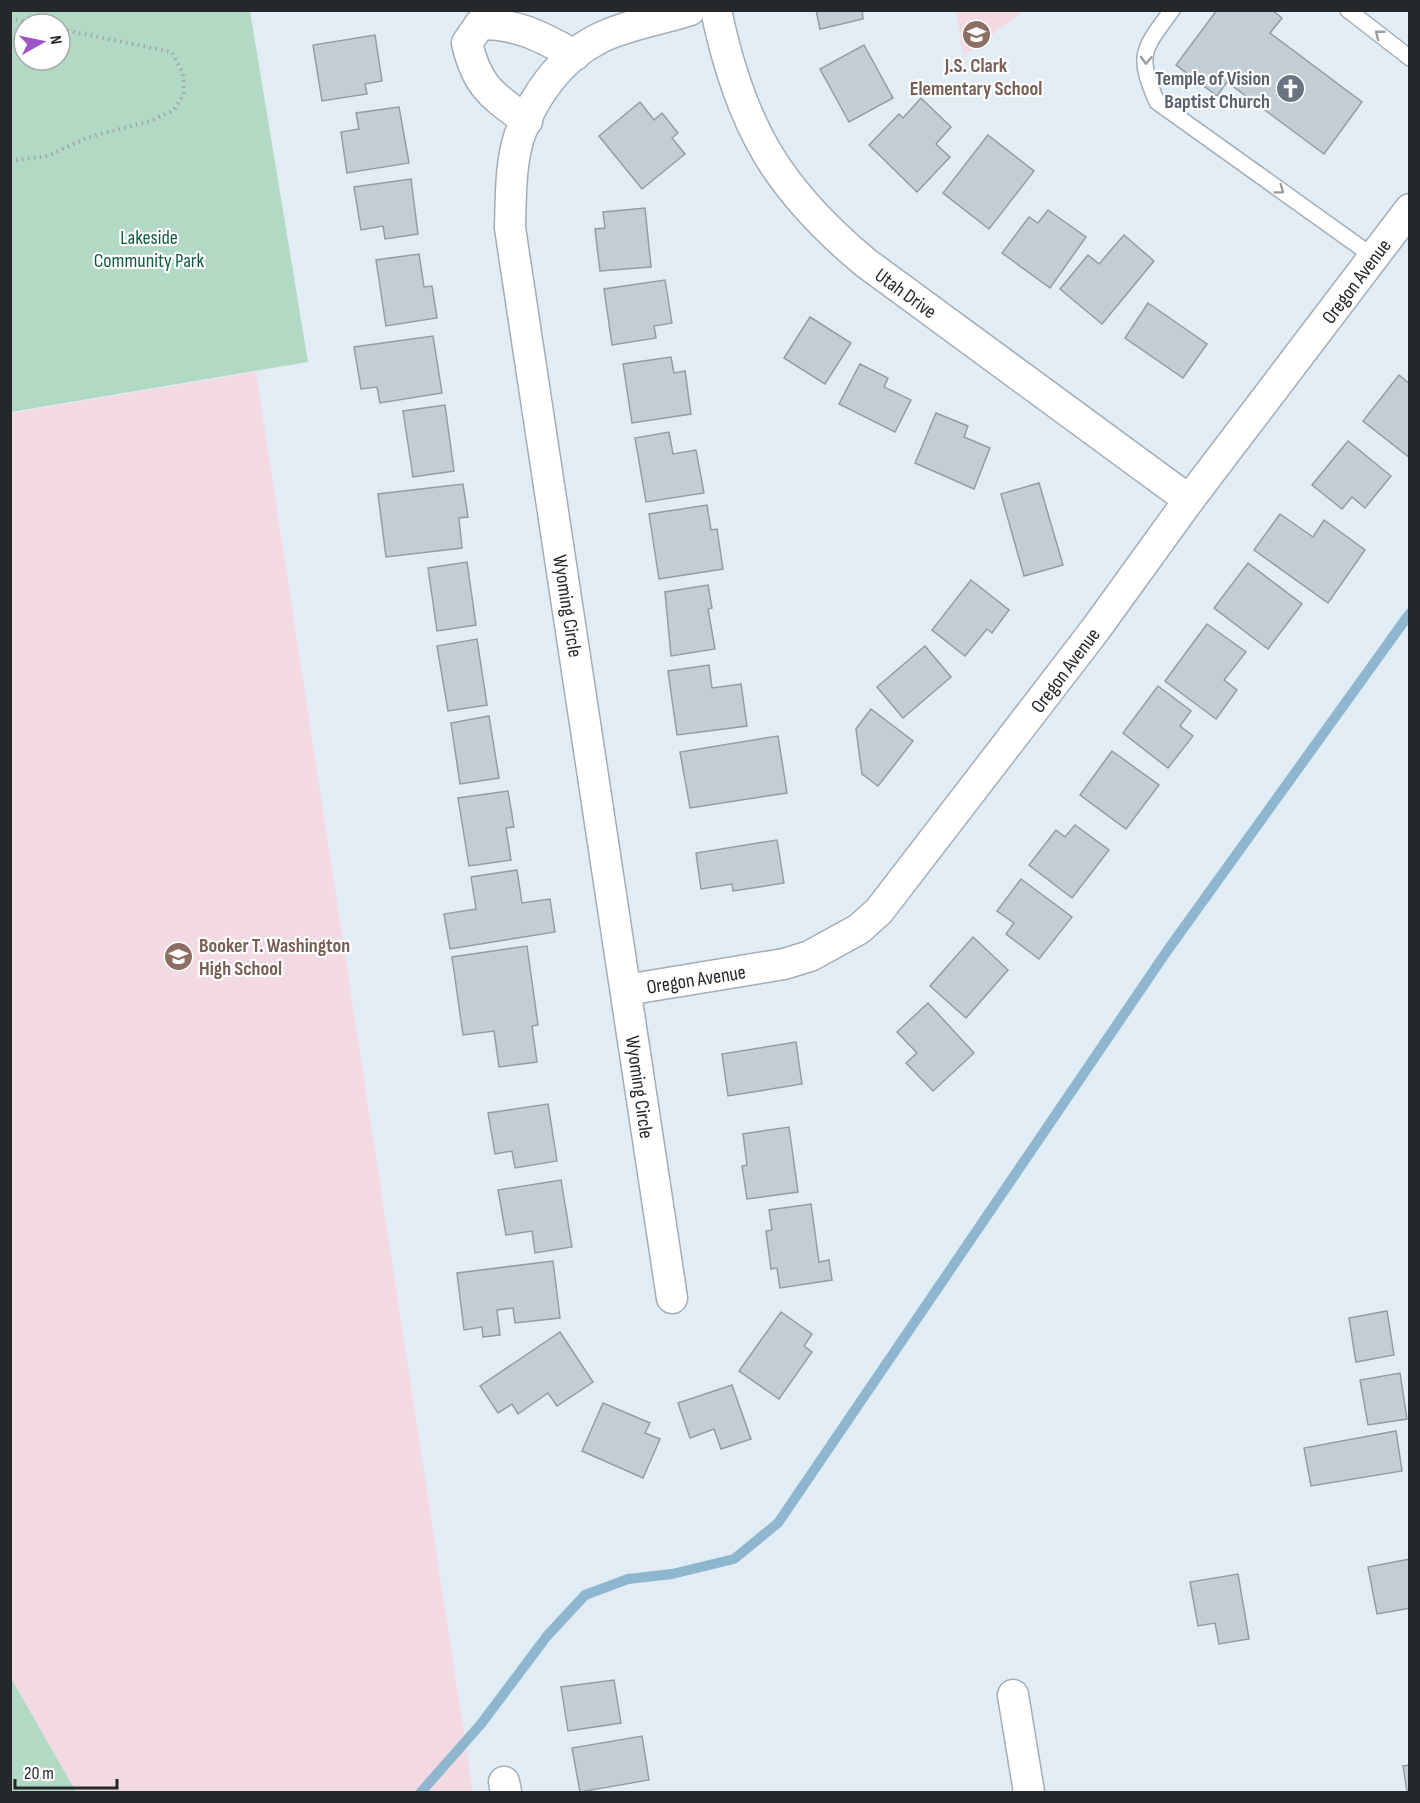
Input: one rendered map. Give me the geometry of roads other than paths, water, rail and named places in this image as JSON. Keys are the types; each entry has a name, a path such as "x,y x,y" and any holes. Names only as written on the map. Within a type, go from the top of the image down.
{"street":[{"name":"Wyoming Circle","path":"672,1298 510,228 513,172 519,136 538,98 559,67 598,39 690,10"},
{"name":"Utah Drive","path":"716,10 727,65 751,126 778,173 800,201 838,240 866,263 1190,500"},
{"path":"527,121 490,94 472,68 467,43 477,28 480,24 506,24 536,35 575,55"},
{"name":"Oregon Avenue","path":"626,990 784,964 810,956 859,929 879,911 1095,630 1190,500 1410,210"},
{"path":"1013,1695 1029,1792"}],"lane":[{"path":"1172,10 1148,43 1143,62 1157,102 1374,257"},
{"path":"1348,10 1410,58"}],"waterway":[{"path":"421,1792 481,1724 547,1636 585,1595 628,1579 672,1574 734,1559 778,1523 1167,951 1410,613"}],"place":[{"name":"J.S. Clark Elementary School","path":"976,34"},
{"name":"Temple of Vision Baptist Church","path":"1291,89"},
{"name":"Booker T. Washington High School","path":"178,956"}],"park label":[{"name":"Lakeside Community Park","path":"149,248"}]}
